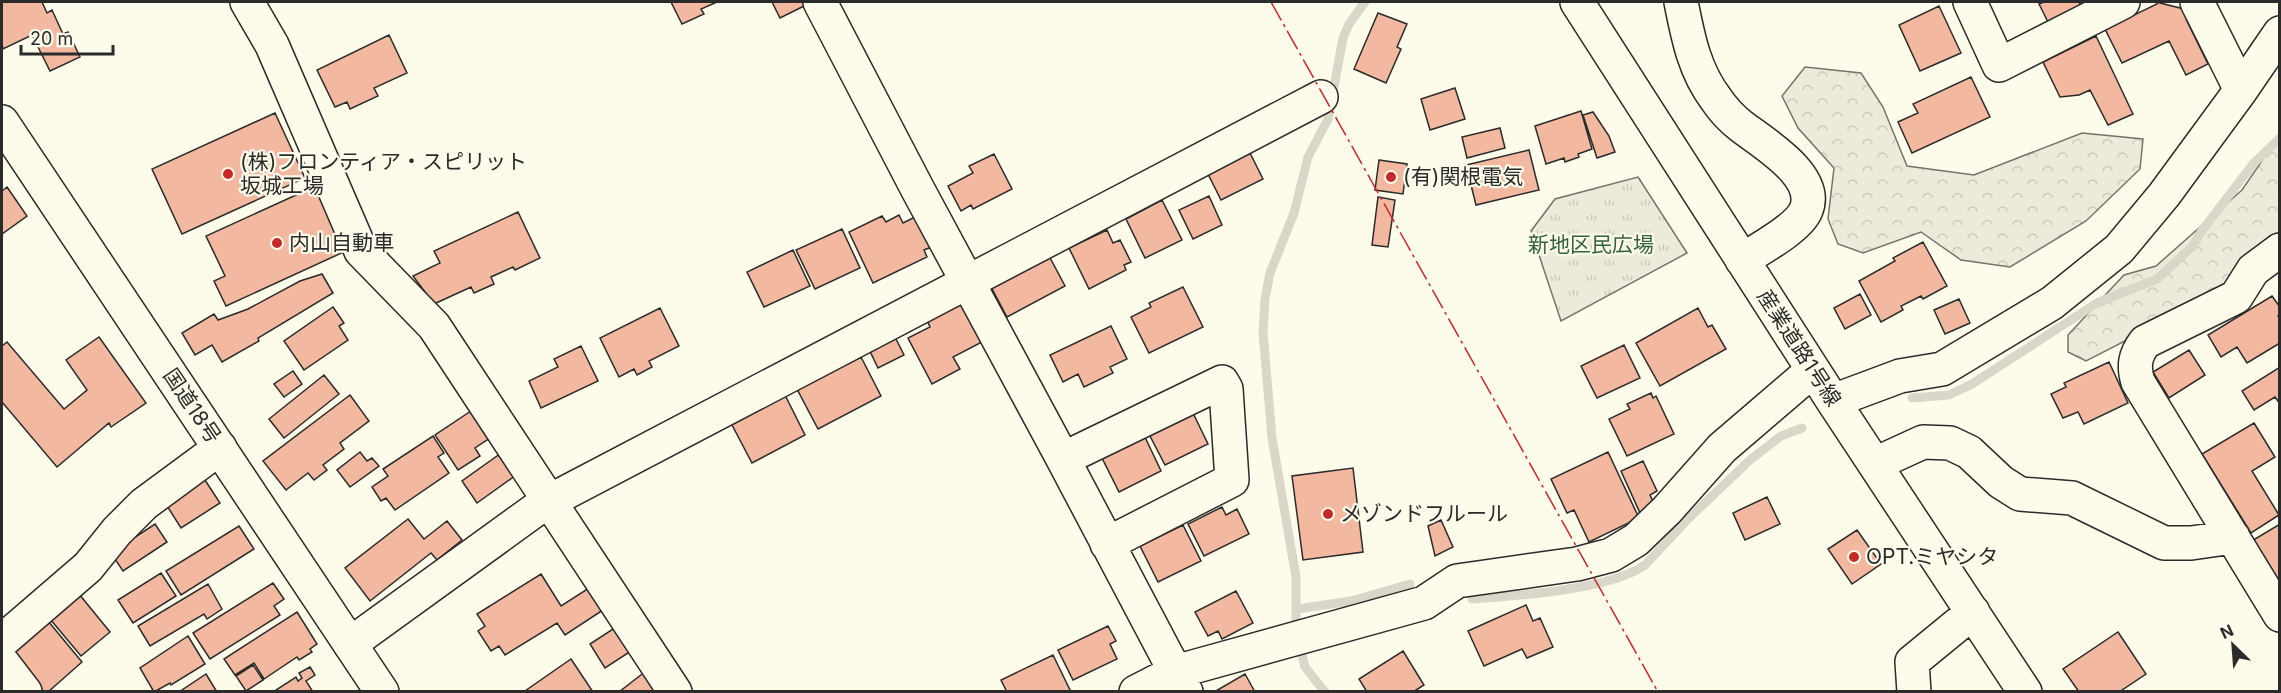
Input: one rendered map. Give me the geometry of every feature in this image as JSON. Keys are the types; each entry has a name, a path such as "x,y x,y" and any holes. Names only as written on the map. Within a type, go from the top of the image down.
{"main road":[{"path":"247,2 272,45 361,252 434,326 675,692"},
{"path":"820,2 916,188 1063,459 1180,682"},
{"name":"産業道路1号線","path":"1577,2 1833,401 2025,692"},
{"path":"1681,2 1695,62 1716,99 1740,125 1759,138 1797,172 1809,193 1806,211 1788,230 1742,260"},
{"path":"1970,2 1999,65 2123,2"},
{"path":"2197,2 2241,90"},
{"path":"1833,401 1900,376 1942,369 2052,303 2119,249 2164,195 2280,33"},
{"path":"350,644 542,505 1321,97"},
{"name":"国道18号","path":"2,122 382,692"},
{"path":"2275,265 2253,270 2236,297 2145,342 2136,353 2134,369 2138,382 2280,615"},
{"path":"1136,692 1180,682 1424,603 1457,581 1577,564 1611,555 1636,540 1667,510 1722,448 1813,370"},
{"path":"1063,459 1222,382 1226,389 1232,480 1107,544"},
{"path":"1875,464 1923,442 1950,442 1969,452 2001,482 2020,494 2072,498 2164,543 2191,543 2233,537"},
{"path":"2,641 88,567 117,531 144,504 220,448"},
{"path":"1914,692 1912,662 1973,612"},
{"path":"2,662 25,692"}],"green space":[{"path":"1805,67 1861,73 1883,107 1907,166 1974,175 2082,133 2143,139 2140,169 2086,221 2010,267 1961,260 1921,232 1863,253 1838,244 1828,219 1834,168 1798,128 1782,96"},
{"path":"2279,136 2279,232 2221,292 2086,361 2068,352 2068,335 2124,275 2156,266 2242,190"},
{"name":"新地区民広場","path":"1638,177 1687,253 1561,321 1531,231 1555,199"}],"building":[{"path":"2,2 42,2 47,13 52,10 63,34 68,32 80,57 50,71 32,35 3,49"},
{"path":"671,2 717,2 701,9 704,14 682,24"},
{"path":"772,2 805,2 806,5 780,18"},
{"path":"2079,2 2082,8 2049,24 2039,4"},
{"path":"2156,2 2184,9 2188,18 2186,19 2208,64 2186,75 2169,41 2122,63 2105,29 2157,4"},
{"path":"1939,6 1961,53 1920,71 1899,25"},
{"path":"1378,13 1407,24 1397,47 1401,49 1386,83 1354,69"},
{"path":"389,35 407,73 374,88 378,96 350,109 347,102 335,107 317,70"},
{"path":"2096,36 2133,114 2108,125 2090,90 2079,95 2060,97 2043,62"},
{"path":"1971,77 1990,117 1912,153 1898,122 1918,113 1913,104"},
{"path":"1455,88 1465,119 1430,130 1421,99"},
{"path":"1581,111 1592,149 1565,162 1564,158 1546,164 1535,126"},
{"path":"1593,112 1609,136 1615,152 1597,158 1583,115"},
{"name":"(株)フロンティア・スピリット 坂城工場","path":"275,113 305,178 182,234 152,169"},
{"path":"1500,128 1505,148 1467,158 1462,137"},
{"path":"1529,150 1539,190 1476,205 1466,165"},
{"path":"1250,153 1263,179 1221,200 1208,174"},
{"path":"994,154 1012,189 973,209 971,205 961,211 948,186 973,173 969,166"},
{"name":"(有)関根電気","path":"1379,160 1407,164 1403,194 1375,190"},
{"name":"内山自動車","path":"318,185 348,250 226,306 214,281 225,276 206,236"},
{"path":"7,187 27,216 2,234 2,191"},
{"path":"1209,196 1222,225 1193,239 1179,210"},
{"path":"1378,197 1395,200 1388,247 1372,245"},
{"path":"1162,200 1182,240 1145,258 1126,219"},
{"path":"518,212 540,258 515,270 513,267 491,277 494,284 474,293 471,287 434,304 413,276 440,263 434,251"},
{"path":"899,215 903,223 919,215 934,246 924,250 927,257 873,283 849,232 882,216 886,222"},
{"path":"842,229 860,268 815,289 796,250"},
{"path":"1107,230 1113,243 1120,240 1131,262 1124,265 1126,270 1089,289 1069,248"},
{"path":"1923,242 1947,286 1923,299 1921,296 1901,306 1903,310 1881,322 1859,281 1895,261 1893,258"},
{"path":"793,250 810,286 764,307 747,272"},
{"path":"1048,254 1065,286 1007,317 990,285"},
{"path":"322,274 333,293 222,362 212,345 195,355 182,333 214,314 218,320 248,309 300,281"},
{"path":"1183,287 1203,327 1149,353 1131,317 1151,307 1149,303"},
{"path":"1860,294 1871,315 1845,329 1834,308"},
{"path":"2272,296 2280,307 2278,316 2280,343 2247,363 2237,347 2221,357 2208,335"},
{"path":"1959,299 1970,323 1945,334 1934,310"},
{"path":"961,301 982,342 953,357 960,369 932,384 908,338 930,327 926,318"},
{"path":"333,307 344,323 339,326 348,340 304,370 284,341"},
{"path":"660,308 679,346 649,361 652,367 637,375 634,369 619,377 600,338"},
{"path":"1698,308 1708,327 1712,325 1726,349 1660,386 1636,343"},
{"path":"1111,326 1127,359 1110,367 1113,373 1084,387 1078,374 1063,382 1050,355"},
{"path":"893,333 904,355 878,368 867,345"},
{"path":"99,337 146,403 111,427 109,423 57,467 2,402 2,346 7,342 64,409 87,390 66,360"},
{"path":"1624,345 1640,378 1597,398 1581,366"},
{"path":"581,346 598,381 541,408 529,381 558,367 554,359"},
{"path":"2189,350 2205,375 2169,398 2153,372"},
{"path":"861,357 881,396 818,429 797,389"},
{"path":"2109,362 2128,403 2084,424 2078,412 2063,418 2051,394 2066,387 2064,383"},
{"path":"2280,367 2280,404 2275,397 2254,410 2242,391"},
{"path":"293,371 302,384 284,397 274,384"},
{"path":"324,375 339,394 284,438 269,419"},
{"path":"1651,393 1653,398 1656,396 1674,434 1627,456 1609,419 1630,409 1627,404"},
{"path":"350,395 369,421 340,443 344,449 323,465 327,470 314,480 308,473 286,490 263,461"},
{"path":"785,395 805,435 752,463 731,423"},
{"path":"474,409 493,436 475,448 480,456 458,470 435,435"},
{"path":"1193,413 1208,444 1165,465 1149,434"},
{"path":"2254,423 2275,457 2252,471 2279,515 2251,533 2202,454"},
{"path":"1144,435 1161,471 1119,492 1101,456"},
{"path":"433,436 444,453 438,457 449,473 395,510 386,498 381,501 372,487 388,476 383,469"},
{"path":"504,451 519,473 477,503 462,481"},
{"path":"360,452 367,461 372,458 379,466 350,487 337,470"},
{"path":"1608,452 1639,518 1589,542 1574,510 1567,513 1551,479"},
{"path":"1643,461 1657,491 1650,495 1655,506 1640,513 1621,471"},
{"name":"メゾンドフルール","path":"1353,468 1363,552 1303,560 1292,476"},
{"path":"203,477 220,503 181,528 164,501"},
{"path":"1767,497 1780,524 1745,540 1733,513"},
{"path":"1222,507 1226,515 1237,509 1249,534 1204,556 1188,524"},
{"path":"408,519 424,539 447,521 462,540 437,560 431,553 370,601 345,568"},
{"path":"1441,520 1453,547 1435,556 1428,526"},
{"path":"155,524 167,542 123,571 111,553"},
{"path":"2280,524 2280,579 2278,580 2250,542"},
{"path":"1183,525 1201,561 1158,582 1140,546"},
{"path":"239,526 254,549 181,595 166,571"},
{"name":"OPT.ミヤシタ","path":"1857,530 1881,564 1852,584 1828,549"},
{"path":"161,573 176,596 133,623 118,600"},
{"path":"541,574 561,606 589,588 603,610 565,635 557,623 505,655 499,646 491,651 478,631 485,626 477,614"},
{"path":"273,583 284,599 274,606 280,615 210,659 193,633"},
{"path":"208,584 222,609 207,619 204,614 150,646 138,626"},
{"path":"1236,591 1253,623 1222,639 1218,631 1208,636 1195,612"},
{"path":"79,594 110,632 81,656 50,619"},
{"path":"1526,605 1533,621 1540,618 1553,647 1527,658 1522,649 1484,666 1468,631"},
{"path":"297,612 317,644 310,649 312,652 299,660 297,657 264,679 254,663 235,675 224,659"},
{"path":"48,621 82,662 48,692 37,692 6,655"},
{"path":"1108,626 1116,641 1110,644 1117,659 1073,680 1058,650"},
{"path":"616,627 631,651 605,668 590,644"},
{"path":"2118,632 2146,674 2119,692 2079,692 2063,669"},
{"path":"188,636 205,664 171,685 170,683 154,692 140,668"},
{"path":"1403,651 1424,685 1413,692 1367,692 1359,679"},
{"path":"1053,655 1070,690 1066,692 1007,692 1001,680"},
{"path":"571,659 593,692 525,691"},
{"path":"253,665 263,680 246,691 236,676"},
{"path":"310,667 315,675 306,681 313,692 273,692 296,677 298,681 302,678 299,673"},
{"path":"646,671 661,692 619,692"},
{"path":"206,674 217,692 179,692"},
{"path":"1245,674 1255,692 1214,692"}],"waterway":[{"path":"1325,692 1305,667 1296,622 1296,577 1272,438 1263,332 1265,299 1270,273 1294,213 1308,157 1328,119 1343,38 1349,24 1365,2"},
{"path":"1912,398 1949,395 1972,384 2097,303 2157,279 2193,246 2201,232 2253,164 2280,138"},
{"path":"1472,599 1562,590 1629,574 1645,565 1688,519 1750,460 1781,436 1802,428"},
{"path":"1297,609 1351,601 1410,584"}],"power":[{"path":"1271,2 1658,692"}],"place":[{"name":"(株)フロンティア・スピリット 坂城工場","path":"228,174"},
{"name":"(有)関根電気","path":"1391,177"},
{"name":"内山自動車","path":"277,243"},
{"name":"メゾンドフルール","path":"1328,514"},
{"name":"OPT.ミヤシタ","path":"1854,557"}]}
